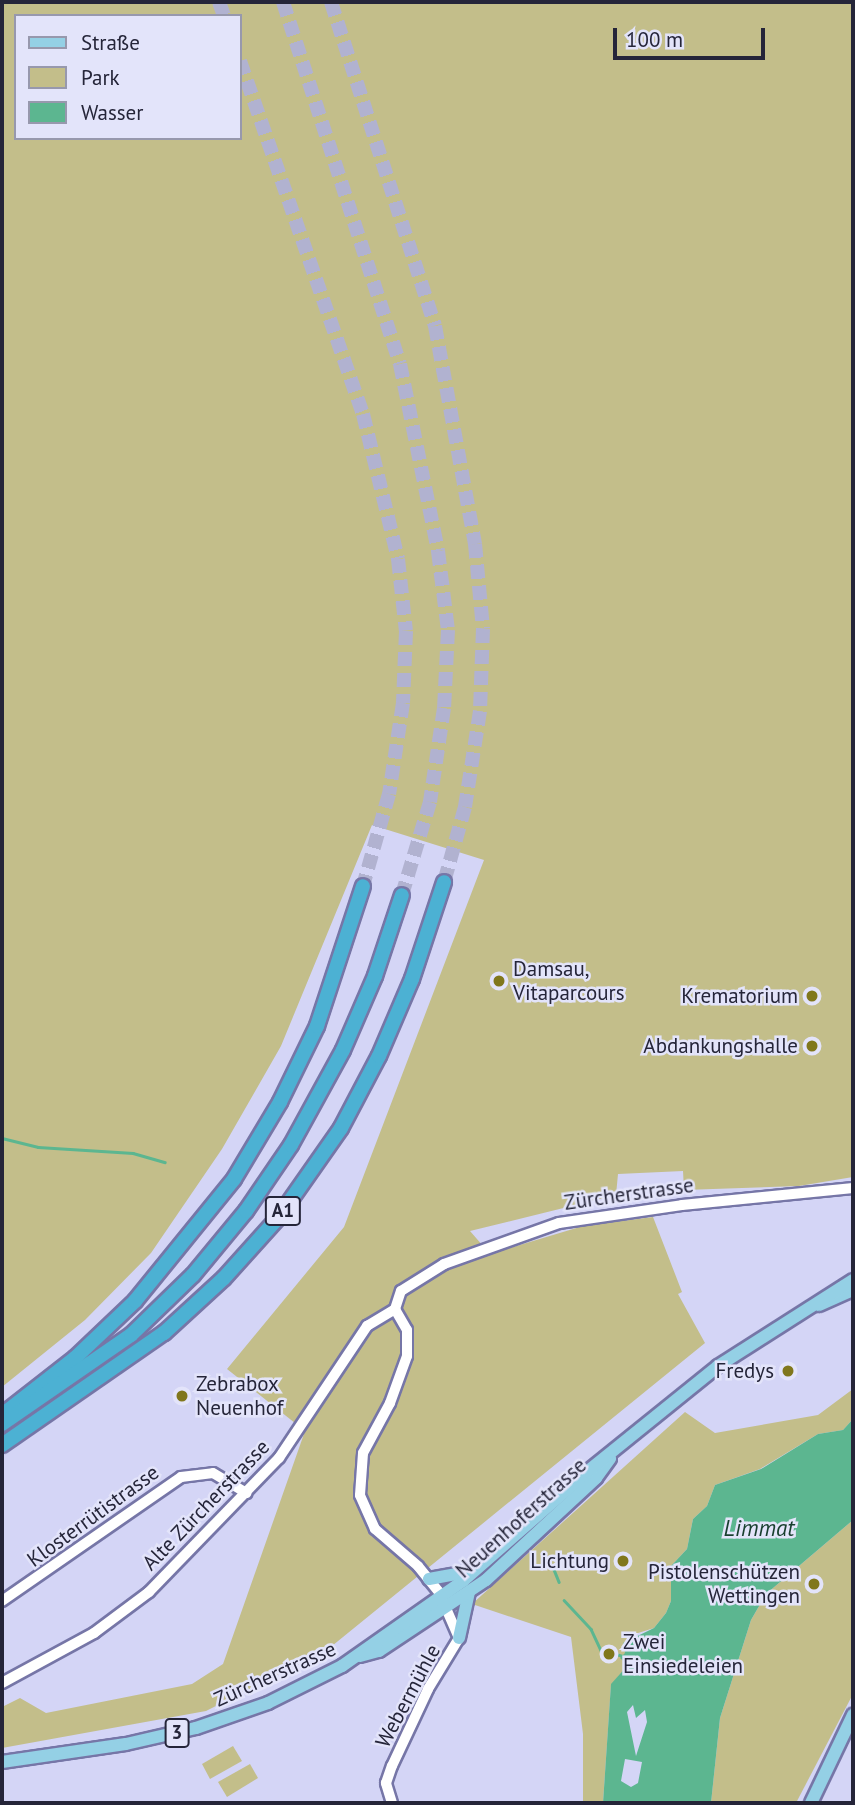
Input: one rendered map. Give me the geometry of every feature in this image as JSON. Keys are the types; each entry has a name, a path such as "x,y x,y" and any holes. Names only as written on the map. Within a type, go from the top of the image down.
{"highway":[{"name":"A1","path":"2,1445 164,1333 224,1278 286,1207 341,1128 379,1056 412,979 444,882"},
{"path":"2,1415 75,1358 135,1301 234,1179 309,1043 341,964 363,886"},
{"name":"A1","path":"2,1424 131,1335 193,1275 246,1211 291,1145 343,1050 375,976 402,895"}],"main road":[{"name":"Neuenhoferstrasse","path":"445,1602 588,1471 614,1453 718,1366 853,1280"},
{"name":"Neuenhoferstrasse","path":"806,1310 853,1290"},
{"name":"Neuenhoferstrasse","path":"445,1602 469,1592 596,1478 614,1453"},
{"path":"429,1579 477,1570"},
{"path":"459,1638 469,1592"},
{"name":"Zürcherstrasse","path":"2,1762 126,1744 210,1724 291,1692 357,1657 445,1602"},
{"path":"811,1803 853,1715"}],"street":[{"name":"Zürcherstrasse","path":"395,1309 401,1291 444,1264 559,1223 682,1205 853,1188"},
{"name":"Alte Zürcherstrasse","path":"2,1684 94,1633 133,1605 246,1493 299,1430 367,1326 395,1309"},
{"name":"Webermühle","path":"388,1801 386,1783 392,1766 428,1689 459,1638 445,1602 429,1579 375,1529 358,1488 363,1453 390,1403 407,1356 407,1330 395,1309"},
{"name":"Klosterrütistrasse","path":"2,1601 181,1477 212,1474 246,1493"}],"green space":[{"path":"2,2 853,2 853,1177 799,1186 684,1190 683,1171 618,1174 616,1195 470,1231 490,1254 583,1226 653,1217 682,1292 678,1294 705,1343 327,1650 206,1711 2,1748 2,1707 20,1698 46,1713 192,1684 223,1664 305,1431 227,1369 344,1227 484,860 372,825 281,1046 222,1149 151,1253 85,1320 2,1387"},
{"path":"853,1389 853,1419 843,1430 818,1434 760,1469 715,1485 707,1506 693,1519 687,1549 671,1566 671,1601 666,1613 654,1628 635,1634 628,1665 611,1685 603,1803 583,1803 583,1734 571,1637 472,1604 685,1412 715,1433 818,1415"},
{"path":"853,1520 853,1694 796,1803 711,1803 720,1718 751,1620 766,1594"},
{"path":"233,1746 242,1761 210,1779 202,1764"},
{"path":"250,1764 258,1778 227,1797 218,1782"}],"water":[{"name":"Limmat","path":"853,1419 853,1520 766,1594 751,1620 720,1718 711,1803 603,1803 611,1684 628,1665 620,1658 625,1653 623,1643 654,1628 666,1613 671,1601 671,1566 687,1549 693,1519 707,1506 715,1485 761,1469 818,1434 843,1430","holes":["633,1705 636,1718 645,1710 647,1722 636,1756 627,1712","625,1759 642,1762 638,1783 631,1787 621,1781"]}],"waterway":[{"path":"2,1138 38,1147 133,1153 165,1162"},
{"path":"553,1567 559,1582"},
{"path":"564,1600 591,1629 601,1650 624,1656"}],"tunnel":[{"path":"219,2 223,14"},
{"path":"283,2 400,364 438,551 448,630 444,708 430,802 402,895"},
{"path":"331,2 435,326 475,544 483,629 480,711 465,807 444,882"},
{"path":"242,67 363,414 398,559 406,631 403,703 389,794 363,886"}],"place":[{"name":"Damsau, Vitaparcours","path":"499,981"},
{"name":"Krematorium","path":"812,996"},
{"name":"Abdankungshalle","path":"812,1046"},
{"name":"Fredys","path":"788,1371"},
{"name":"Zebrabox Neuenhof","path":"182,1396"},
{"name":"Lichtung","path":"623,1561"},
{"name":"Pistolenschützen Wettingen","path":"814,1584"},
{"name":"Zwei Einsiedeleien","path":"609,1654"}]}
